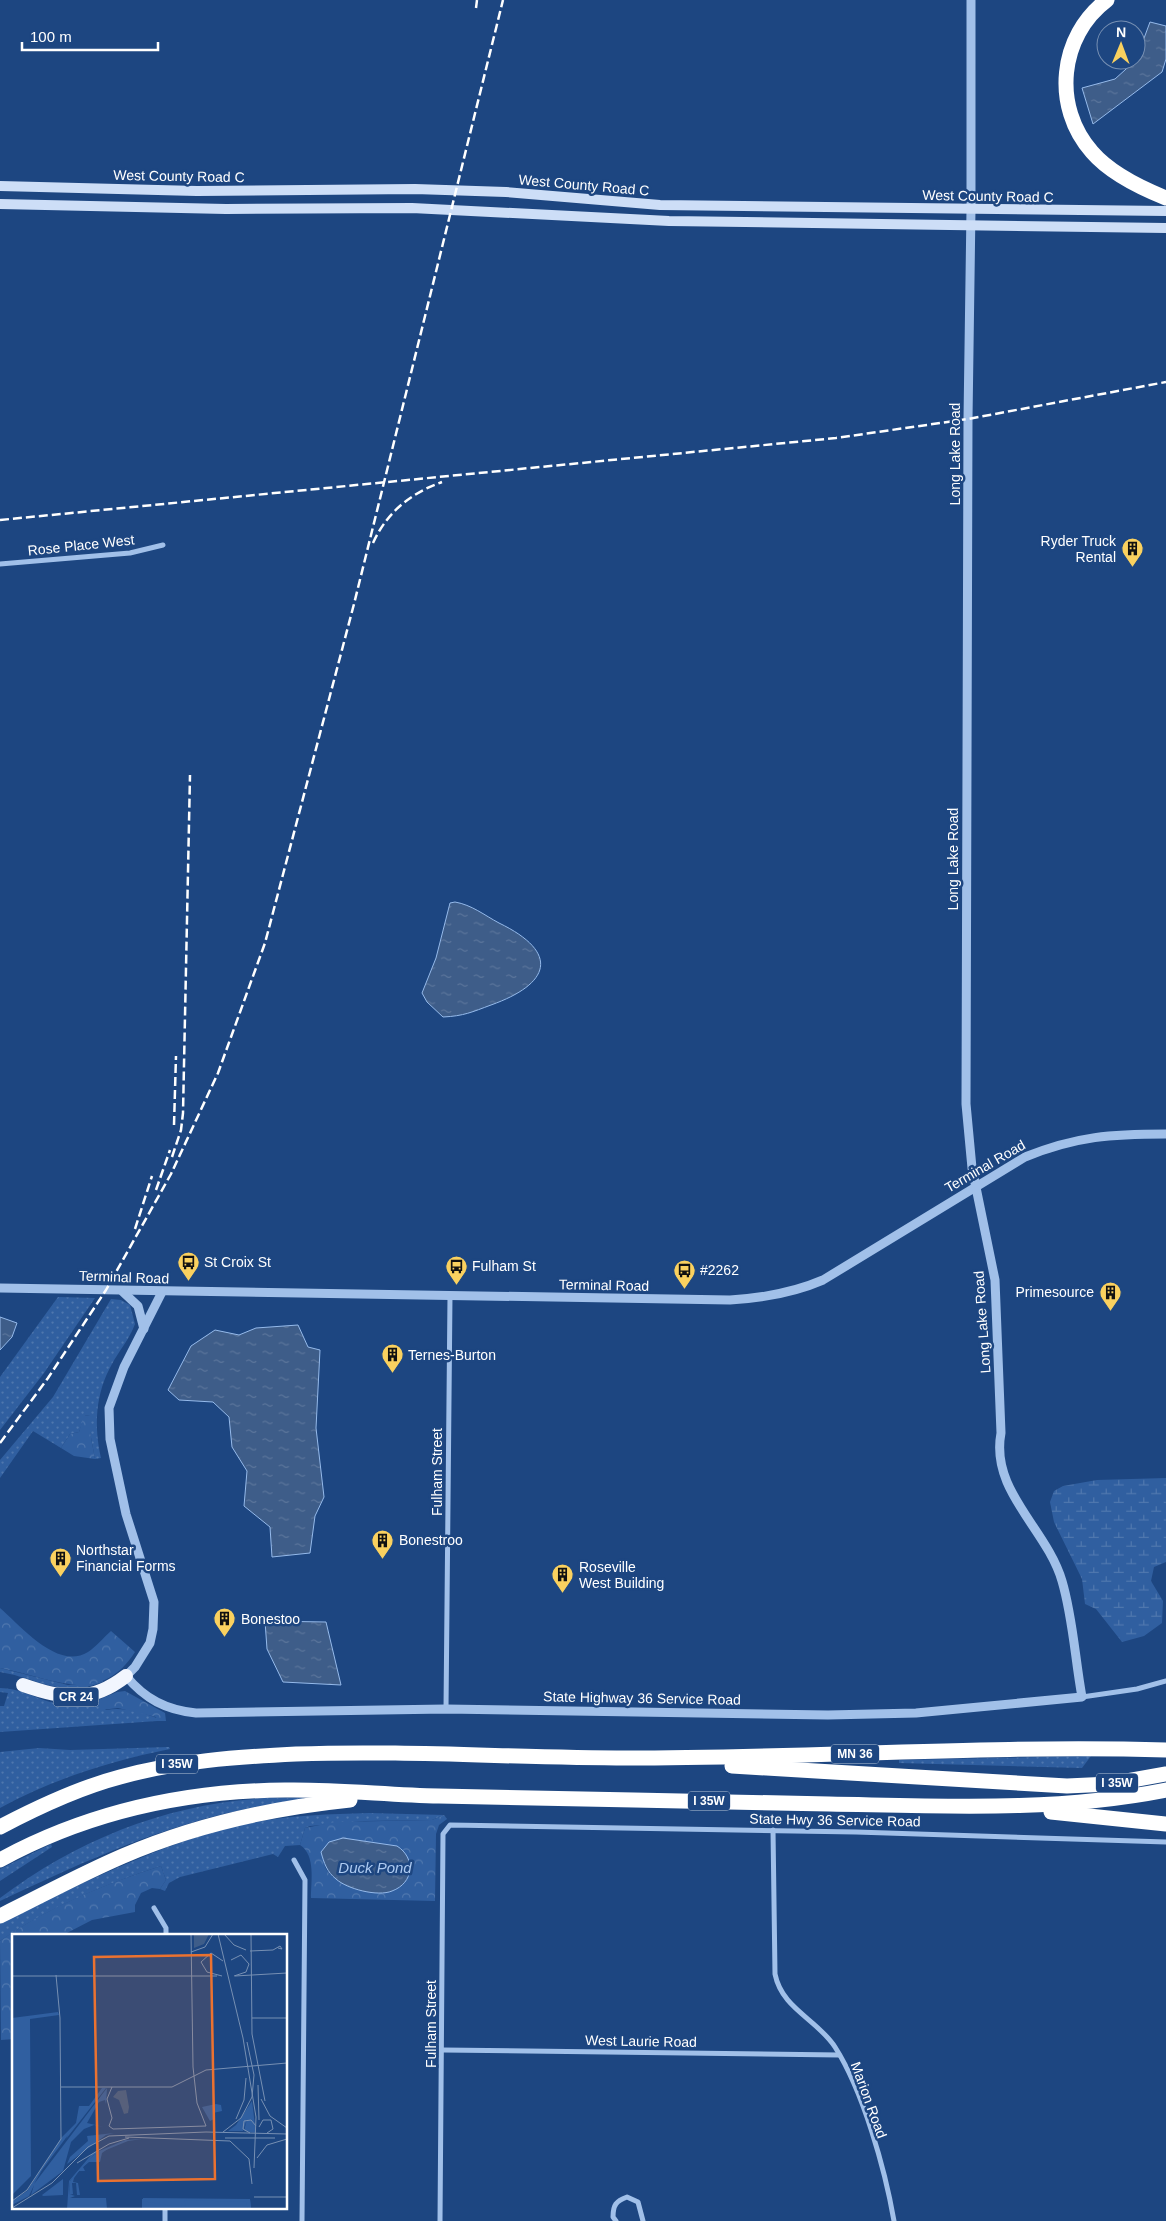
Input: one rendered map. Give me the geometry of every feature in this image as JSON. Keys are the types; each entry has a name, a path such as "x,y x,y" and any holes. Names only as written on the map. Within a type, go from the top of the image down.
{"highway":[{"path":"1107,0 1085,22 1070,51 1065,81 1070,115 1076,129 1093,154 1135,183 1166,198"},
{"name":"CR 24","path":"23,1685 51,1695 78,1697 104,1690 126,1676"},
{"name":"MN 36","path":"626,1758 1085,1748 1166,1750"},
{"name":"I 35W","path":"0,1827 73,1793 117,1777 147,1770 232,1757 366,1752 626,1758 876,1776 1067,1786 1110,1784 1166,1774"},
{"name":"I 35W","path":"0,1860 87,1821 155,1803 195,1796 286,1790 426,1796 991,1807 1101,1800 1166,1790"},
{"path":"4,1914 123,1856 198,1829 256,1814 315,1804 426,1796"},
{"path":"991,1807 1166,1824"},
{"path":"1097,1816 1166,1817"}],"main road":[{"name":"West County Road C","path":"0,186 197,191 415,189 489,192 632,204 1166,211"},
{"path":"0,204 226,209 412,208 632,220 971,227 1166,228"},
{"path":"632,204 632,220"}],"street":[{"name":"Long Lake Road","path":"971,0 972,209 966,1104 976,1186 995,1280 1001,1433 998,1448 1002,1468 1018,1506 1053,1559 1062,1580 1070,1613 1082,1697"},
{"name":"Rose Place West","path":"0,564 130,553 163,545"},
{"name":"Terminal Road","path":"0,1288 123,1292 730,1300 779,1294 802,1288 846,1267 1025,1156 1072,1140 1117,1134 1166,1134"},
{"path":"123,1292 138,1306 144,1329"},
{"name":"CR 24","path":"126,1676 135,1667 150,1643 154,1629 154,1602 126,1514 110,1439 109,1408 124,1367 162,1292"},
{"name":"Fulham Street","path":"446,1709 450,1296"},
{"name":"State Highway 36 Service Road","path":"126,1676 145,1696 157,1703 183,1712 446,1709 828,1715 916,1713 1082,1697 1137,1689 1166,1681"},
{"name":"State Hwy 36 Service Road","path":"446,1828 456,1823 1166,1842"},
{"name":"Fulham Street","path":"440,2221 443,2050 443,1834 446,1828"},
{"name":"Marion Road","path":"773,1830 775,1974 777,1986 787,2001 827,2037 848,2069 862,2104 894,2221"},
{"path":"294,1860 305,1880 302,2221"},
{"path":"154,1908 166,1928 166,1934"},
{"name":"West Laurie Road","path":"443,2050 839,2055"},
{"path":"616,2221 613,2217 613,2208 617,2200 627,2196 638,2202 643,2221"},
{"path":"165,2208 165,2221"}],"green space":[{"path":"58,1297 95,1298 44,1373 0,1430 0,1377"},
{"path":"111,1299 121,1300 130,1305 135,1324 106,1375 99,1398 97,1434 101,1458 95,1459 90,1432 90,1416 85,1415 79,1432 70,1434 61,1448 33,1431 0,1478 0,1460 53,1397"},
{"path":"84,1415 90,1416 90,1432 95,1459 74,1456 61,1448 70,1434 79,1432"},
{"path":"1166,1478 1166,1562 1154,1567 1151,1581 1163,1601 1162,1623 1144,1636 1122,1642 1096,1609 1085,1604 1082,1579 1054,1522 1050,1502 1054,1491 1063,1486 1097,1480"},
{"path":"0,1608 41,1644 65,1656 76,1656 88,1652 111,1631 135,1652 121,1669 106,1679 90,1684 56,1682 0,1668"},
{"path":"0,1668 68,1685 104,1681 90,1686 64,1688 0,1672"},
{"path":"0,1688 19,1691 62,1704 86,1703 98,1700 97,1702 106,1710 132,1711 157,1718 157,1721 0,1732 0,1706 4,1706 8,1693 0,1692"},
{"path":"125,1691 165,1713 166,1721 157,1721 156,1717 118,1708 101,1710 97,1705 98,1700 117,1692"},
{"path":"169,1747 170,1749 126,1759 83,1772 41,1788 0,1808 0,1752 39,1748 70,1750"},
{"path":"1091,1756 1082,1768 899,1763 899,1760"},
{"path":"265,1798 303,1798 303,1800 261,1806 222,1815 147,1837 111,1851 0,1901 0,1898 61,1858 125,1828 193,1808"},
{"path":"369,1813 444,1815 432,1820 365,1821 310,1826 305,1828 300,1845 285,1846 278,1857 273,1854 180,1877 169,1883 165,1891 160,1889 166,1880 161,1866 78,1898 18,1929 0,1941 0,1922 148,1855 209,1833 272,1819"},
{"path":"444,1815 447,1819 439,1825 436,1834 435,1901 311,1898 311,1862 305,1849 300,1845 305,1828 335,1822 432,1820","holes":["343,1838 396,1846 402,1850 411,1866 402,1885 389,1892 379,1893 358,1890 339,1882 326,1869 324,1863 329,1842"]},
{"path":"51,1844 52,1847 0,1881 0,1869"},
{"path":"161,1866 166,1880 160,1889 152,1888 141,1893 135,1905 135,1912 92,1920 65,1934 12,1934 12,2039 1,2040 0,1941 57,1907"}],"water":[{"path":"1150,22 1166,26 1166,59 1162,72 1093,124 1082,88 1115,79 1125,70 1146,70 1146,33"},
{"path":"455,902 472,908 519,934 532,946 539,957 540,967 536,978 526,988 511,997 468,1013 443,1017 427,1002 422,993 436,958 450,903"},
{"path":"0,1317 17,1323 12,1337 0,1350"},
{"path":"298,1325 308,1347 320,1350 316,1428 324,1497 315,1516 310,1553 272,1557 270,1527 244,1506 247,1471 232,1447 229,1417 213,1402 179,1400 168,1390 191,1346 215,1330 239,1335 256,1328"},
{"path":"265,1621 326,1622 341,1685 283,1682 267,1649"},
{"name":"Duck Pond","path":"343,1838 397,1846 403,1851 410,1863 410,1870 405,1882 386,1893 363,1891 341,1883 328,1870 321,1852 329,1842"}],"railway":[{"path":"476,8 477,0"},
{"path":"0,1443 48,1378 106,1290 171,1174 218,1073 265,943 354,604 503,0"},
{"path":"0,520 836,438 968,419 1166,382"},
{"path":"373,543 385,522 401,505 420,492 442,482"},
{"path":"172,1157 181,1130 183,1113 190,775"},
{"path":"174,1125 176,1056"},
{"path":"156,1190 170,1150"},
{"path":"135,1229 152,1176"}],"place":[{"name":"Ryder Truck Rental","path":"1132,568"},
{"name":"St Croix St","path":"188,1281"},
{"name":"Fulham St","path":"456,1285"},
{"name":"#2262","path":"684,1289"},
{"name":"Primesource","path":"1110,1311"},
{"name":"Ternes-Burton","path":"392,1374"},
{"name":"Bonestroo","path":"383,1559"},
{"name":"Northstar Financial Forms","path":"60,1577"},
{"name":"Roseville West Building","path":"563,1594"},
{"name":"Bonestoo","path":"225,1638"}]}
